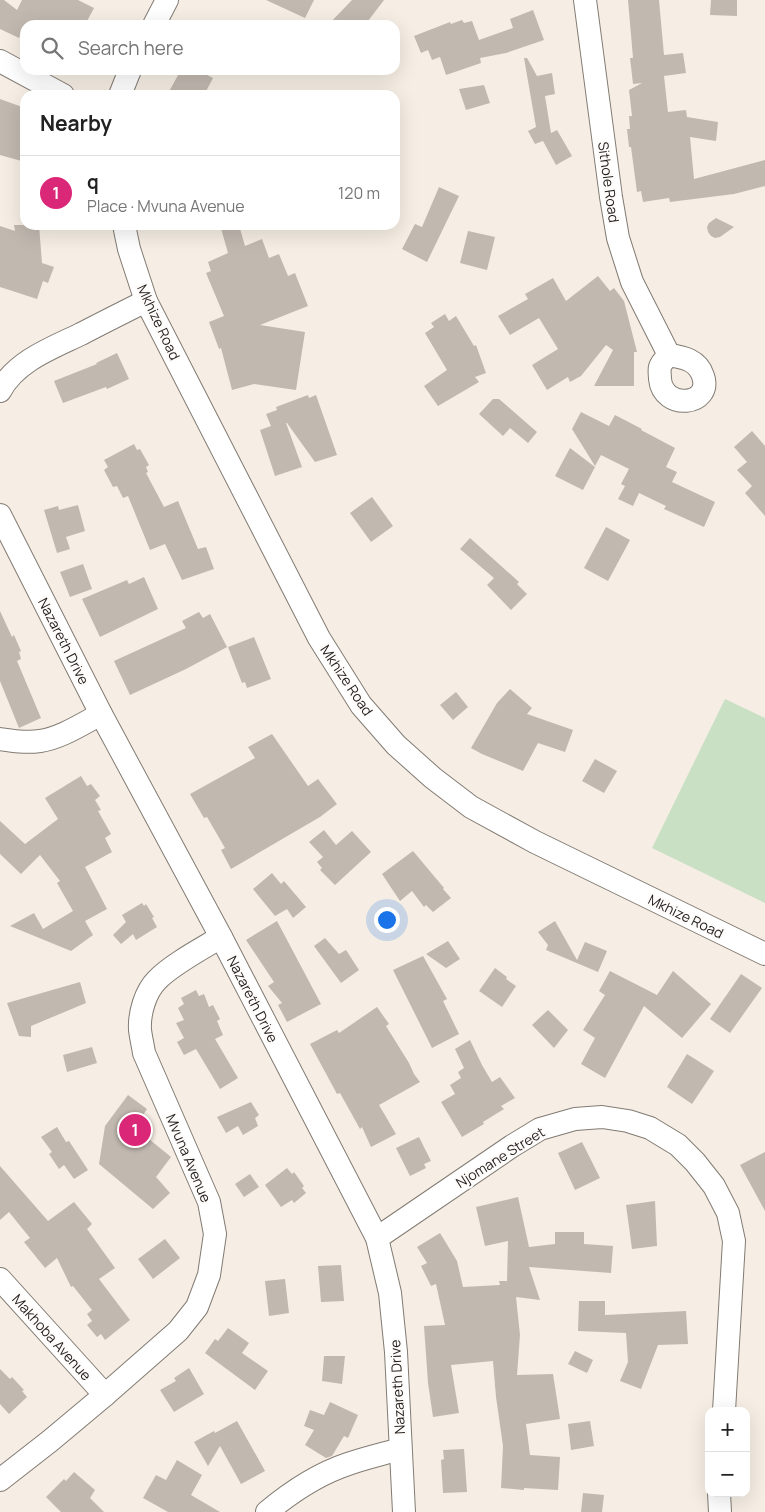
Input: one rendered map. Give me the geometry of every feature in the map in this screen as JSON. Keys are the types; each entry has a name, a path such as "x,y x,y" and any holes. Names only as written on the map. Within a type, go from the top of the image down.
{"street":[{"path":"157,20 167,0"},
{"name":"Sithole Road","path":"585,0 618,238 632,282 669,355"},
{"path":"0,61 20,72"},
{"path":"26,75 54,90"},
{"path":"122,90 128,75"},
{"name":"Mkhize Road","path":"125,230 129,249 146,301 319,638 362,705 396,745 433,778 471,807 535,842 765,954"},
{"path":"0,391 5,381 22,366 42,353 146,301"},
{"name":"Nazareth Drive","path":"0,516 101,714 221,937 377,1238 390,1293 396,1352 404,1512"},
{"path":"0,739 22,742 41,741 59,736 101,714"},
{"name":"Mvuna Avenue","path":"0,1480 105,1396 178,1331 197,1307 209,1275 215,1234 209,1202 144,1053 140,1029 142,1011 147,995 156,980 171,968 221,937"},
{"name":"Njomane Street","path":"377,1238 540,1129 574,1119 602,1117 628,1121 650,1128 678,1145 696,1162 714,1186 728,1213 734,1240 724,1407"},
{"name":"Makhoba Avenue","path":"0,1279 105,1396"},
{"path":"267,1512 287,1495 313,1479 346,1464 400,1449"},
{"path":"719,1497 720,1512"}],"green space":[{"path":"725,699 765,718 765,903 652,848"}],"building":[{"path":"0,0 4,0 17,10 22,0 78,0 94,8 88,20 20,20 19,38 0,29"},
{"path":"266,0 314,0 305,18"},
{"path":"352,0 384,0 369,20 333,20"},
{"path":"628,0 659,0 664,55 683,53 686,73 664,76 668,112 686,110 687,117 718,122 716,141 690,137 694,179 765,160 765,186 734,194 670,202 669,198 643,202 641,191 637,192 627,129 630,129 629,116 632,116 629,90 642,83 633,84 630,58 633,58"},
{"path":"711,0 737,0 737,16 710,15"},
{"path":"533,10 544,40 506,53 480,58 481,63 446,75 440,57 432,60 428,50 421,53 414,36 450,22 451,24 462,20 464,23 472,21 479,40 513,28 510,19"},
{"path":"524,58 527,58 537,76 552,73 555,94 545,96 551,133 557,130 572,156 556,165 543,141 535,144 528,131 536,127"},
{"path":"178,75 207,75 213,78 207,90 170,90"},
{"path":"484,85 490,103 466,110 459,89"},
{"path":"0,99 20,106 20,161 0,155"},
{"path":"439,187 459,196 427,262 402,249 415,224 422,227"},
{"path":"716,218 734,227 720,237 715,238 711,236 707,227"},
{"path":"14,225 20,225 20,230 39,230 42,263 54,267 48,283 43,281 37,299 0,287 0,226 15,231"},
{"path":"221,230 240,230 245,246 262,239 269,258 279,254 288,276 295,273 308,306 260,325 305,332 296,390 254,384 232,390 221,348 219,349 209,322 224,316 206,273 211,271 208,262 228,253"},
{"path":"468,231 495,237 487,270 460,263"},
{"path":"598,276 610,291 614,288 624,301 637,352 634,352 634,386 594,386 613,350 606,345 581,376 570,382 568,377 547,390 532,365 558,349 539,318 510,335 498,316 528,299 525,294 553,278 566,301"},
{"path":"445,314 449,321 456,316 474,346 476,345 486,373 475,377 479,382 438,406 424,386 447,370 425,333 434,327 431,323"},
{"path":"117,353 129,379 107,389 106,387 63,403 54,381 97,364"},
{"path":"308,395 309,398 316,395 337,455 315,462 286,423 302,467 275,476 260,430 271,426 266,414 277,410 276,407"},
{"path":"493,399 499,399 537,432 528,443 510,428 503,436 479,414"},
{"path":"581,412 609,426 615,415 675,448 666,467 677,472 672,482 715,502 704,527 664,509 666,506 639,493 633,506 618,499 625,486 621,484 629,469 601,455 595,466 572,429"},
{"path":"752,431 765,446 765,516 745,493 752,486 737,470 747,462 734,447"},
{"path":"134,444 137,450 140,449 149,465 146,467 148,472 146,473 164,507 178,501 198,549 206,547 214,569 182,580 165,544 150,550 128,496 123,498 117,486 113,487 104,470 108,467 104,460"},
{"path":"570,448 595,467 583,490 555,476"},
{"path":"372,497 393,526 371,542 350,513"},
{"path":"78,505 85,531 66,537 70,549 57,553 44,510 58,506 59,510"},
{"path":"606,527 630,540 608,581 584,568"},
{"path":"470,538 519,582 517,584 527,594 511,610 487,585 494,578 460,549"},
{"path":"83,564 92,589 70,597 60,572"},
{"path":"144,577 158,609 100,637 82,599 127,580 129,584"},
{"path":"0,611 21,651 19,652 21,659 17,661 41,718 19,728 0,681"},
{"path":"199,612 203,618 210,614 227,647 186,669 130,695 114,661 186,628 182,621"},
{"path":"254,637 271,679 247,688 245,682 242,683 228,647"},
{"path":"510,689 532,708 527,714 573,730 565,752 538,743 523,771 471,748 497,703"},
{"path":"456,692 468,707 453,720 440,705"},
{"path":"272,734 308,786 318,779 337,804 320,817 231,869 221,850 225,848 207,817 204,818 190,794 255,758 248,747"},
{"path":"595,759 617,771 604,793 582,781"},
{"path":"81,776 87,786 91,784 100,796 95,800 101,810 98,811 111,834 105,838 112,852 85,867 107,909 85,921 93,935 71,951 10,926 34,913 43,929 73,911 57,883 60,881 40,855 21,874 0,854 0,821 25,844 58,819 45,798"},
{"path":"324,830 336,845 352,831 371,852 335,885 320,870 322,868 317,862 323,857 309,842"},
{"path":"413,851 451,898 433,912 426,905 424,907 412,891 400,901 382,874"},
{"path":"272,873 281,884 284,881 306,907 293,918 287,909 275,916 253,889"},
{"path":"142,903 144,906 146,904 154,917 152,918 157,927 136,940 133,934 121,944 113,935 126,922 122,915"},
{"path":"277,921 321,1004 287,1022 278,1005 282,1003 268,986 274,982 246,940"},
{"path":"555,921 577,960 585,942 607,951 598,972 546,950 548,945 538,932"},
{"path":"325,938 339,954 346,950 359,970 341,983 314,946"},
{"path":"448,941 460,959 446,968 426,954"},
{"path":"423,956 447,999 443,1001 459,1034 432,1048 393,970"},
{"path":"495,968 516,986 502,1007 479,991"},
{"path":"610,971 657,995 673,971 711,1004 682,1038 644,1006 605,1078 581,1064 595,1038 583,1030 605,995 599,991"},
{"path":"741,974 762,988 730,1033 710,1019"},
{"path":"80,982 86,1003 31,1026 31,1037 19,1036 7,1003"},
{"path":"196,990 199,996 204,994 209,1007 213,1005 220,1019 217,1021 223,1035 215,1039 238,1078 220,1089 196,1049 184,1055 177,1042 184,1038 176,1023 184,1020 178,1008 184,1004 181,998"},
{"path":"377,1007 389,1024 386,1026 420,1082 379,1105 396,1134 371,1147 362,1127 360,1129 340,1093 337,1094 310,1044 337,1030 339,1033"},
{"path":"548,1010 568,1030 554,1048 532,1025"},
{"path":"470,1040 492,1082 500,1077 515,1098 501,1106 504,1109 483,1122 484,1124 462,1137 441,1102 455,1094 450,1085 461,1078 458,1072 464,1068 455,1049"},
{"path":"92,1047 97,1063 67,1072 63,1055"},
{"path":"687,1054 714,1071 692,1104 667,1087"},
{"path":"128,1095 147,1109 137,1124 147,1132 144,1135 171,1157 156,1177 170,1193 153,1209 99,1164 105,1126"},
{"path":"251,1102 259,1115 255,1118 258,1126 243,1135 238,1126 226,1133 217,1117"},
{"path":"57,1127 66,1142 69,1141 88,1170 74,1179 64,1165 59,1169 49,1154 52,1152 41,1137"},
{"path":"419,1137 431,1161 424,1164 426,1168 410,1176 396,1148"},
{"path":"582,1142 600,1178 575,1190 558,1153"},
{"path":"765,1152 765,1211 740,1165"},
{"path":"0,1166 48,1221 74,1202 92,1224 87,1229 115,1268 99,1279 130,1320 105,1340 101,1334 97,1337 87,1325 92,1321 87,1314 92,1310 73,1286 71,1287 57,1258 45,1268 24,1242 30,1238 9,1212 0,1220"},
{"path":"287,1168 292,1174 294,1172 304,1186 302,1188 306,1193 294,1203 292,1200 281,1207 265,1185"},
{"path":"250,1174 259,1187 244,1197 235,1184"},
{"path":"518,1197 529,1247 555,1244 555,1232 584,1232 584,1244 613,1246 611,1273 529,1267 540,1300 516,1297 520,1335 517,1375 553,1374 560,1419 526,1424 530,1455 560,1457 558,1490 501,1488 503,1446 493,1361 451,1365 459,1413 433,1417 428,1383 424,1326 445,1325 436,1284 431,1286 421,1266 427,1263 417,1247 440,1233 457,1261 463,1287 500,1285 499,1281 507,1281 508,1241 485,1246 476,1207"},
{"path":"655,1201 657,1246 632,1249 626,1205"},
{"path":"165,1239 180,1258 153,1279 138,1259"},
{"path":"341,1265 344,1301 321,1302 318,1266"},
{"path":"285,1279 289,1313 269,1316 265,1281"},
{"path":"579,1301 605,1301 605,1315 686,1311 688,1344 658,1345 641,1389 620,1381 628,1362 626,1333 578,1331"},
{"path":"228,1328 249,1343 242,1353 268,1371 255,1390 205,1353 215,1339 218,1341"},
{"path":"575,1351 593,1360 587,1373 568,1364"},
{"path":"324,1356 345,1356 342,1384 322,1381"},
{"path":"189,1368 204,1394 174,1412 160,1390 176,1381 174,1378"},
{"path":"0,1369 10,1379 12,1377 24,1390 22,1391 27,1397 9,1414 0,1404"},
{"path":"330,1402 358,1415 348,1438 344,1436 332,1456 326,1458 305,1445 314,1430 304,1426 310,1410 324,1415"},
{"path":"237,1421 265,1471 241,1484 220,1446 208,1466 194,1442"},
{"path":"590,1421 594,1446 571,1450 568,1424"},
{"path":"464,1449 467,1492 443,1493 441,1460 444,1459 443,1450"},
{"path":"177,1460 202,1475 191,1495 220,1512 168,1512 143,1498 156,1475 166,1480"},
{"path":"74,1472 95,1490 90,1498 104,1512 61,1512 46,1497"},
{"path":"583,1493 604,1495 602,1512 581,1512"}],"place":[{"name":"q","path":"135,1130"}]}
